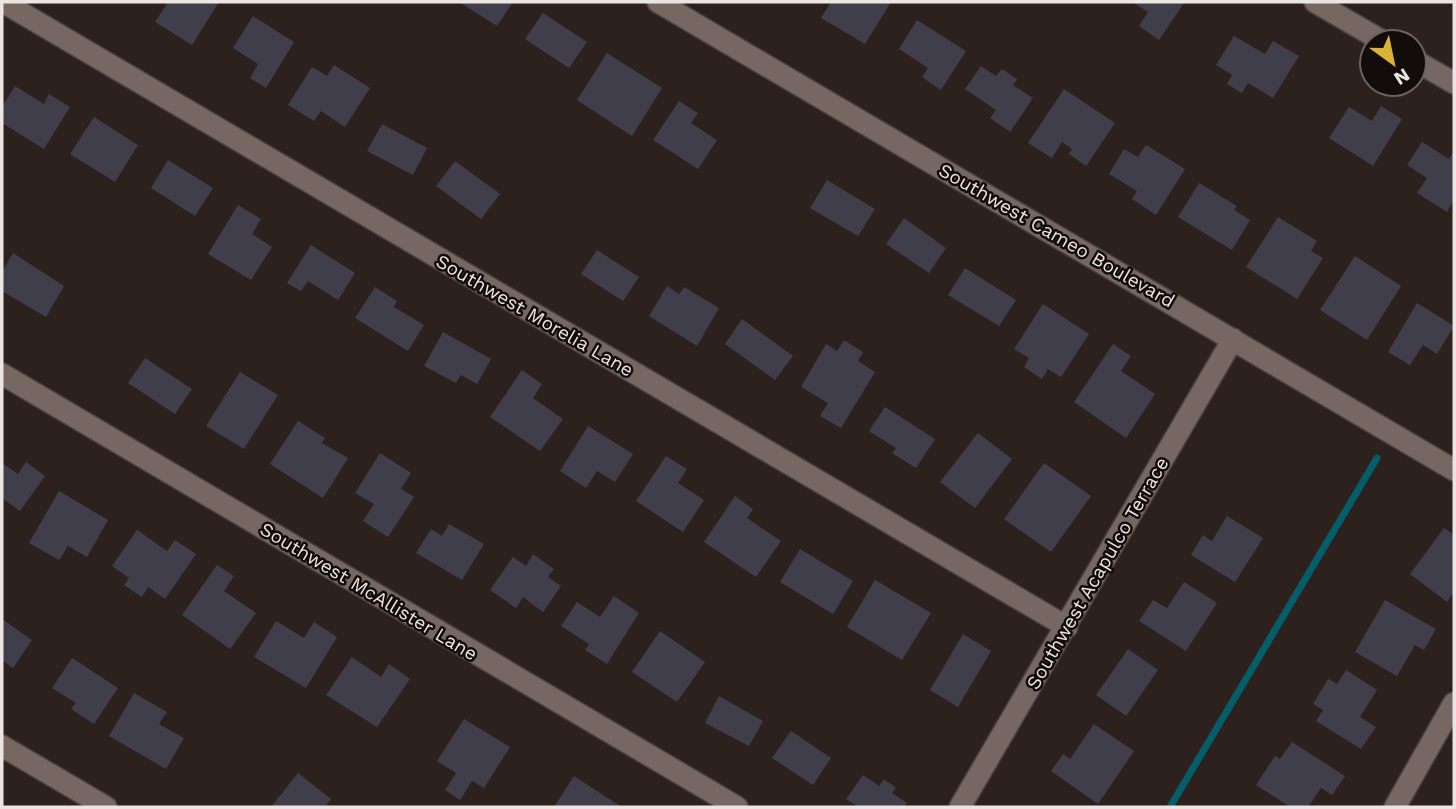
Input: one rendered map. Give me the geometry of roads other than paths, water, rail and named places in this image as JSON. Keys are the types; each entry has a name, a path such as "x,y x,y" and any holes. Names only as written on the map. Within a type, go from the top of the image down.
{"street":[{"name":"Southwest Morelia Lane","path":"3,2 1067,627"},
{"name":"Southwest Cameo Boulevard","path":"658,2 1454,470"},
{"path":"1315,2 1360,28"},
{"path":"1428,68 1454,83"},
{"name":"Southwest Acapulco Terrace","path":"960,807 1233,339"},
{"name":"Southwest McAllister Lane","path":"2,374 737,807"},
{"path":"1395,807 1454,703"},
{"path":"2,746 106,807"}],"waterway":[{"path":"1170,807 1377,458"}]}
